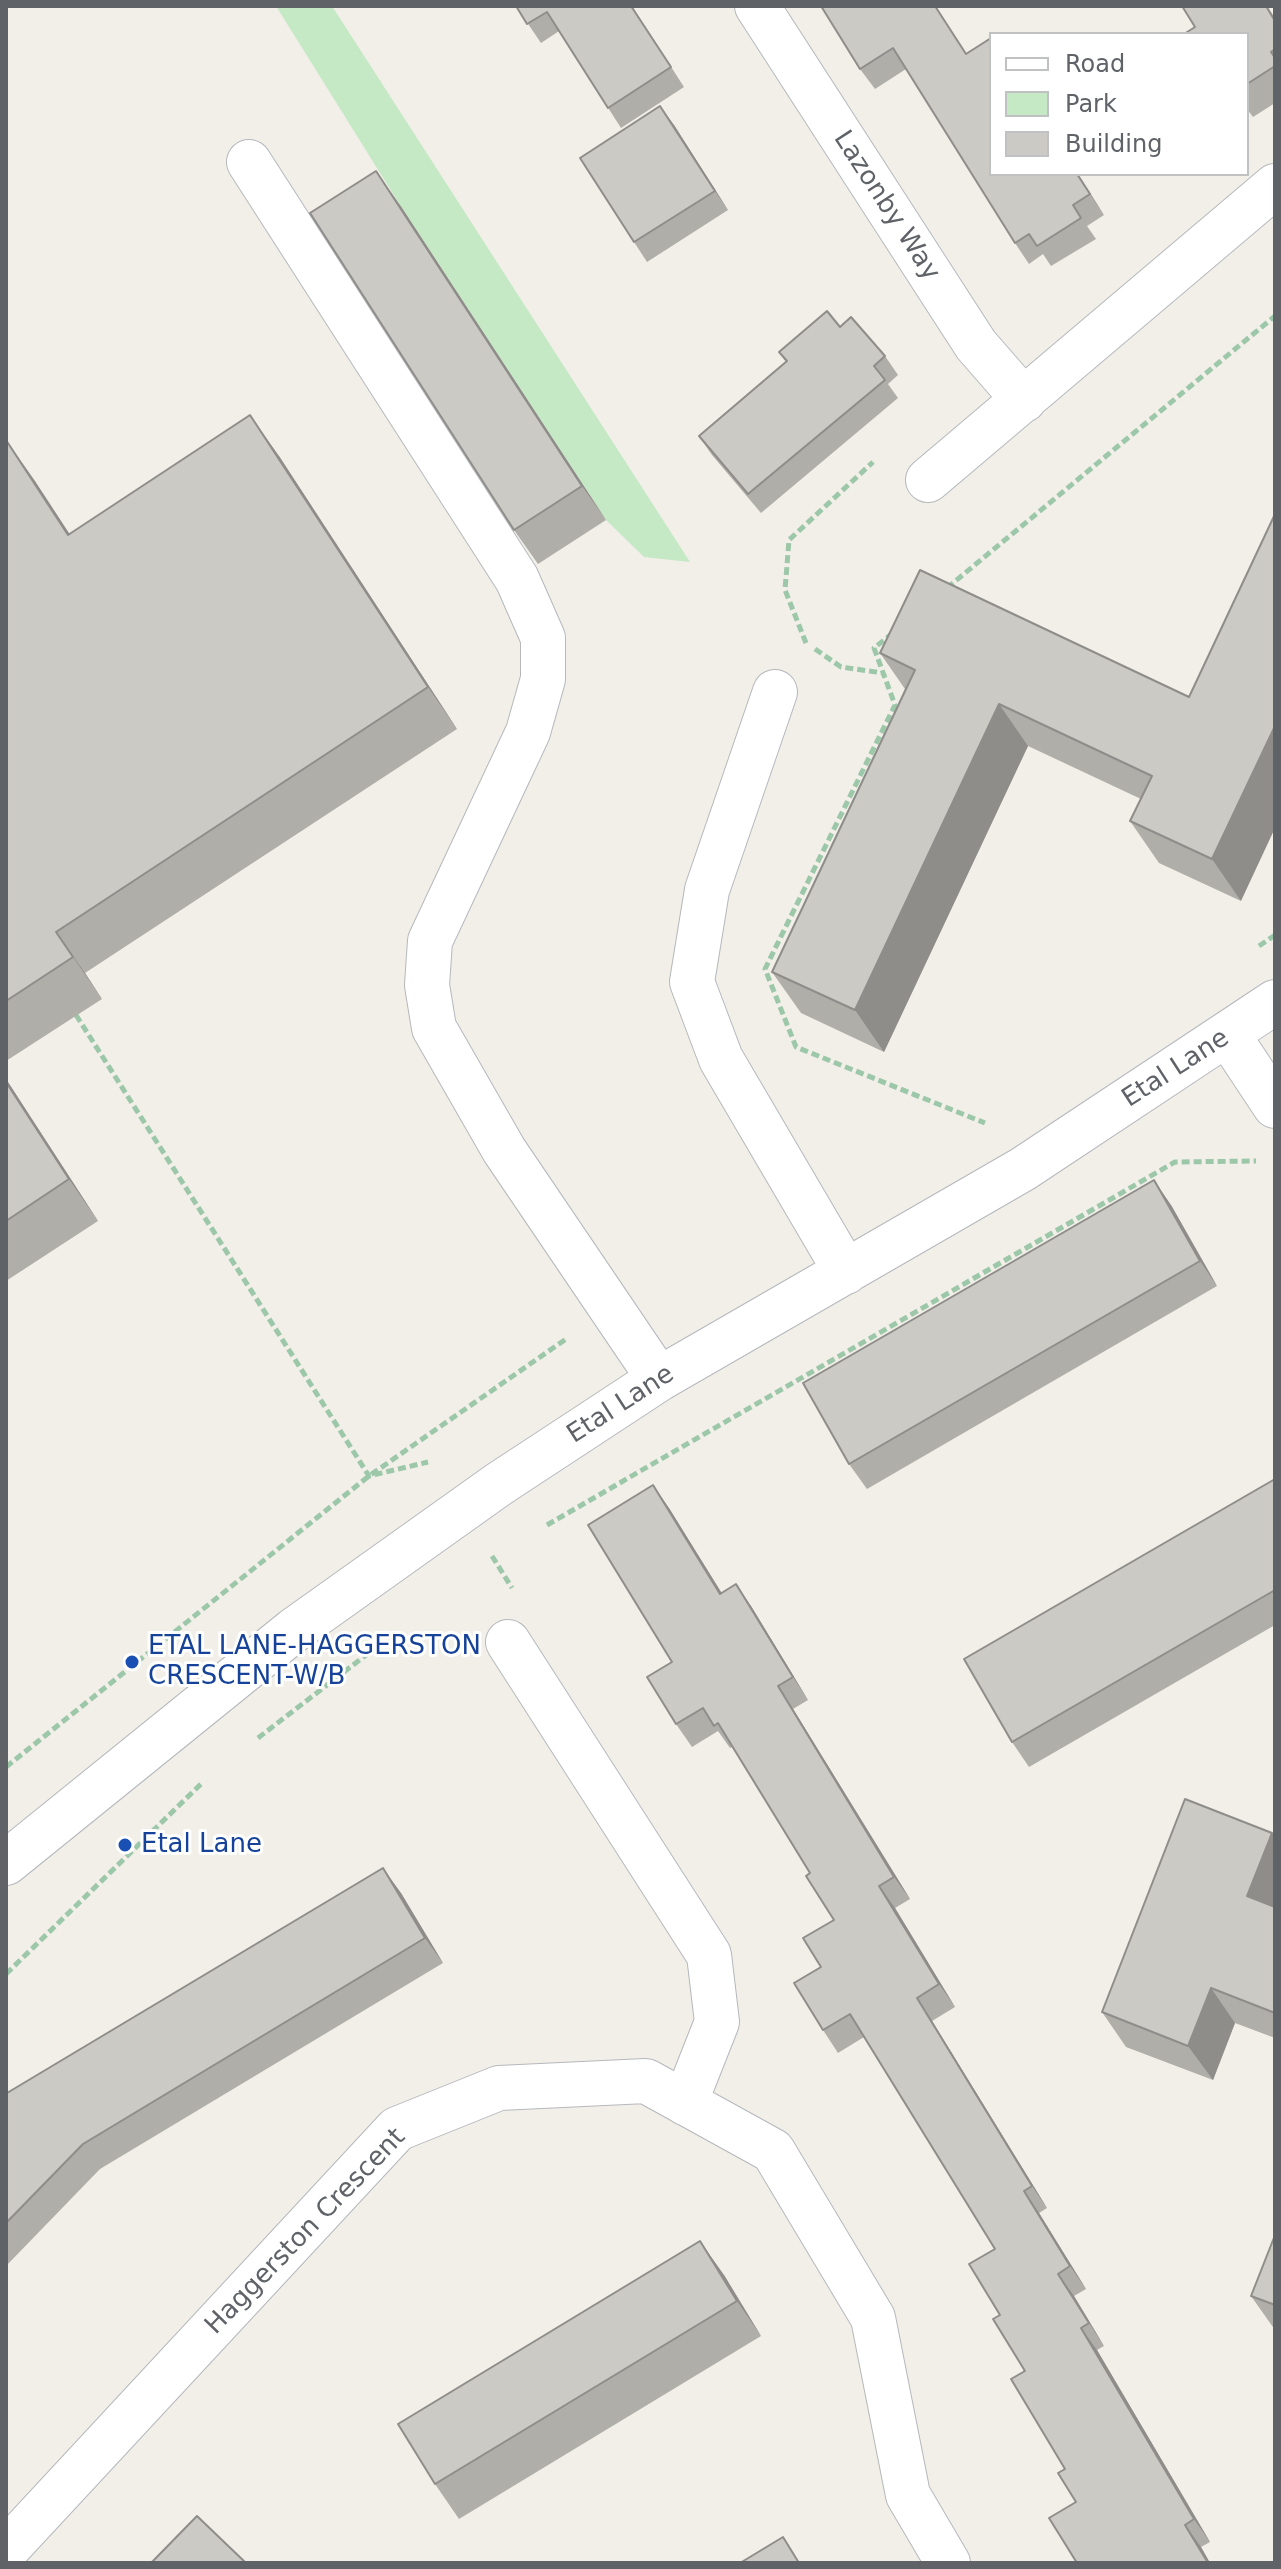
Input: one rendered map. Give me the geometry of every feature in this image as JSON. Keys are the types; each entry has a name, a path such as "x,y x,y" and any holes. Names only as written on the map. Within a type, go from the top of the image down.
{"street":[{"name":"Lazonby Way","path":"757,6 976,345 1024,400"},
{"path":"249,162 517,579 543,638 543,679 528,732 430,941 427,985 434,1028 530,1189 659,1379"},
{"path":"928,480 1275,186"},
{"path":"775,692 707,890 692,982 721,1059 846,1272"},
{"name":"Etal Lane","path":"6,1863 294,1630 462,1509 659,1379 1023,1169 1275,1002"},
{"path":"1228,1035 1275,1106"},
{"path":"508,1642 709,1955 717,2022 685,2103"},
{"name":"Haggerston Crescent","path":"6,2550 397,2129 499,2088 646,2081 773,2151 873,2318 908,2495 948,2563"}],"path":[{"path":"935,598 1275,316"},
{"path":"883,673 841,667 804,641 785,590 789,540 895,442 928,480"},
{"path":"899,628 874,648 895,705 765,969 796,1047 996,1128 1023,1169"},
{"path":"76,1015 369,1476"},
{"path":"533,1533 1175,1162 1261,1161"},
{"path":"6,1767 369,1476 609,1308"},
{"path":"369,1476 429,1462 536,1625 508,1642"},
{"path":"480,1567 506,1549"},
{"path":"248,1745 395,1632"},
{"path":"6,1974 212,1773"}],"green space":[{"path":"276,6 332,6 690,562 644,557 606,520 400,205"}],"building":[{"path":"516,6 631,6 671,67 608,108 547,12 527,24"},
{"path":"821,6 935,6 966,54 989,39 989,176 1078,176 1090,194 1073,205 1081,218 1037,246 1029,234 1015,243 893,48 860,69"},
{"path":"1182,6 1266,6 1275,21 1275,49 1271,52 1275,66 1249,83 1249,32 1187,32 1195,27"},
{"path":"660,106 715,191 634,242 580,158"},
{"path":"376,171 582,486 514,530 310,213"},
{"path":"827,311 840,327 851,317 885,356 874,366 885,380 748,494 699,436 787,361 779,352"},
{"path":"250,415 428,687 56,932 73,957 6,1001 6,440 68,535"},
{"path":"1275,514 1275,726 1212,859 1130,821 1152,776 999,704 855,1010 772,972 915,670 880,653 920,570 1189,697"},
{"path":"6,1082 69,1179 6,1221"},
{"path":"1154,1180 1200,1261 849,1464 803,1383"},
{"path":"1275,1479 1275,1590 1012,1742 964,1659"},
{"path":"653,1485 720,1594 736,1584 793,1677 778,1686 894,1877 879,1886 939,1984 917,1998 1032,2186 1024,2191 1070,2266 1058,2274 1089,2323 1081,2328 1194,2519 1185,2525 1208,2563 1077,2563 1049,2518 1076,2502 1058,2473 1065,2469 1011,2379 1025,2371 993,2319 1000,2315 969,2264 995,2249 850,2014 823,2030 794,1983 821,1967 803,1938 834,1920 806,1876 810,1873 718,1723 714,1726 703,1708 676,1724 647,1677 672,1662 588,1525"},
{"path":"1185,1799 1272,1833 1247,1896 1275,1907 1275,2013 1211,1988 1188,2046 1102,2012"},
{"path":"383,1868 425,1938 83,2144 6,2223 7,2093"},
{"path":"1275,2235 1275,2305 1251,2296"},
{"path":"700,2241 737,2301 435,2484 398,2424"},
{"path":"197,2516 246,2563 151,2563"},
{"path":"783,2537 799,2563 740,2563"}],"place":[{"name":"ETAL LANE-HAGGERSTON CRESCENT-W/B","path":"132,1662"},
{"name":"Etal Lane","path":"125,1845"}]}
